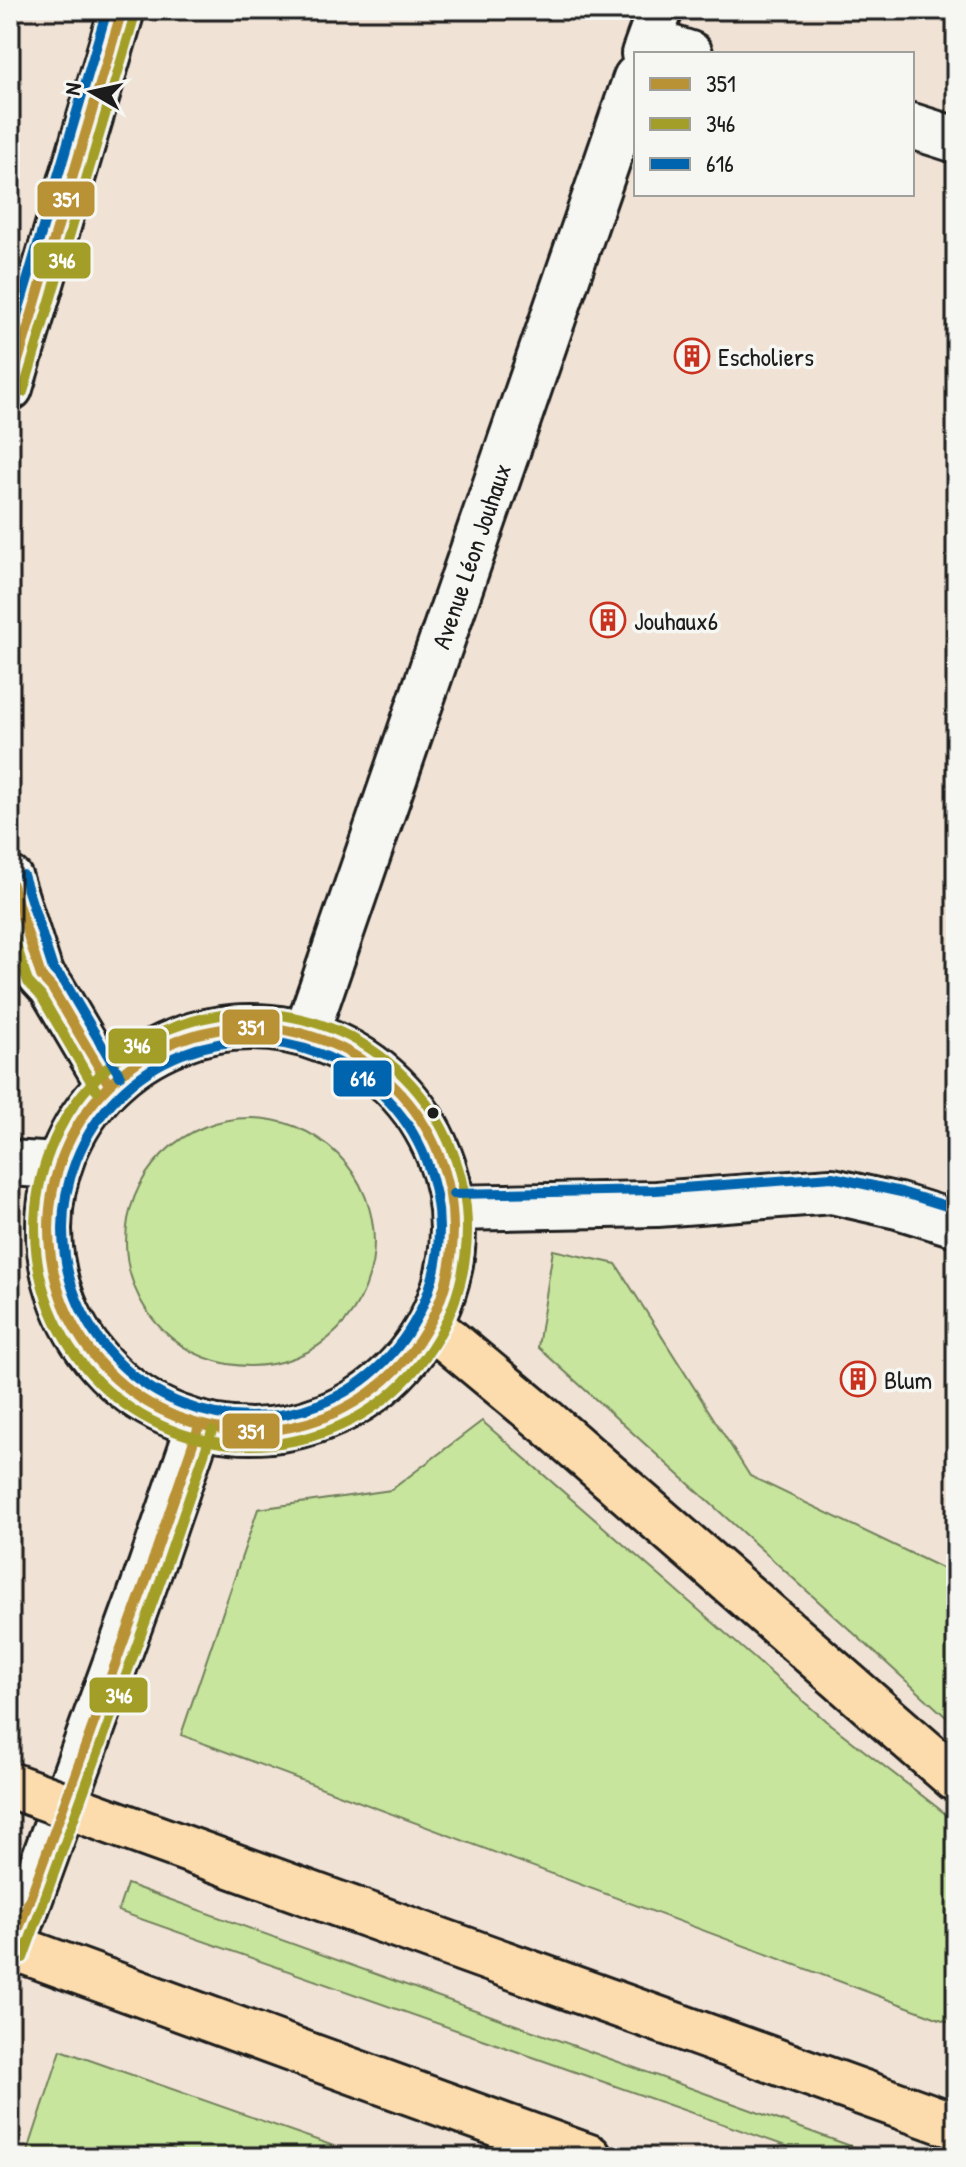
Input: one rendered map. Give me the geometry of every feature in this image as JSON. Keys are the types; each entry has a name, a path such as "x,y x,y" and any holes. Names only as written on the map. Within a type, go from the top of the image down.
{"highway":[{"path":"430,1325 548,1423 956,1779"},
{"path":"10,1785 956,2126"},
{"path":"10,1946 589,2157"}],"street":[{"path":"10,388 122,10"},
{"path":"647,46 679,52"},
{"name":"Avenue Léon Jouhaux","path":"306,1034 634,84"},
{"path":"914,127 956,140"},
{"path":"10,879 26,964 52,988 108,1083"},
{"path":"273,1026 306,1034 377,1069 415,1108 441,1156 453,1208 450,1268 430,1325 389,1379 332,1416 267,1433 199,1426 139,1400 90,1355 59,1297 47,1231 57,1166 78,1122 108,1083 157,1048 213,1029 273,1026"},
{"path":"10,1163 57,1166"},
{"path":"453,1208 657,1204 832,1191 898,1206 956,1224"},
{"path":"10,1953 199,1426"}],"green space":[{"path":"250,1118 274,1120 297,1127 338,1154 365,1195 372,1218 372,1266 365,1289 338,1330 297,1357 274,1364 250,1366 226,1364 203,1357 162,1330 135,1289 128,1266 126,1242 128,1218 135,1195 162,1154 203,1127 226,1120"},
{"path":"553,1250 616,1264 750,1476 956,1575 956,1726 538,1347"},
{"path":"482,1421 826,1721 956,1822 956,2025 181,1735 258,1509 391,1490"},
{"path":"127,1884 881,2157 817,2157 118,1911"},
{"path":"61,2050 365,2157 26,2157"}],"transit line":[{"name":"616","path":"10,339 107,10"},
{"name":"351","path":"10,388 122,10"},
{"name":"346","path":"23,392 135,14"},
{"name":"616","path":"23,875 53,969 64,981 120,1076"},
{"name":"351","path":"10,879 41,976 52,988 108,1083"},
{"name":"346","path":"10,925 28,982 41,996 96,1090"},
{"name":"346","path":"251,1013 293,1017 334,1030 371,1049 404,1076 431,1109 450,1146 463,1187 467,1229 463,1271 450,1312 431,1349 404,1382 371,1409 334,1428 293,1441 251,1445 209,1441 168,1428 131,1409 98,1382 71,1349 52,1312 39,1271 35,1229 39,1187 52,1146 71,1109 98,1076 131,1049 168,1030 209,1017 251,1013"},
{"name":"351","path":"251,1027 290,1031 328,1042 363,1061 394,1086 419,1117 438,1152 449,1190 453,1229 449,1268 438,1306 419,1341 394,1372 363,1397 328,1416 290,1427 251,1431 212,1427 174,1416 139,1397 108,1372 83,1341 64,1306 53,1268 49,1229 53,1190 64,1152 83,1117 108,1086 139,1061 174,1042 212,1031 251,1027"},
{"name":"616","path":"251,1041 288,1045 323,1055 355,1073 384,1096 407,1125 425,1157 435,1192 439,1229 435,1266 425,1301 407,1333 384,1362 355,1385 323,1403 288,1413 251,1417 214,1413 179,1403 147,1385 118,1362 95,1333 77,1301 67,1266 63,1229 67,1192 77,1157 95,1125 118,1096 147,1073 179,1055 214,1045 251,1041"},
{"name":"616","path":"453,1194 656,1190 832,1177 901,1192 956,1209"},
{"name":"351","path":"10,1953 199,1426"},
{"name":"346","path":"23,1958 212,1431"}],"place":[{"name":"Escholiers","path":"692,356"},
{"name":"Jouhaux6","path":"608,620"},
{"name":"Blum","path":"858,1379"}]}
